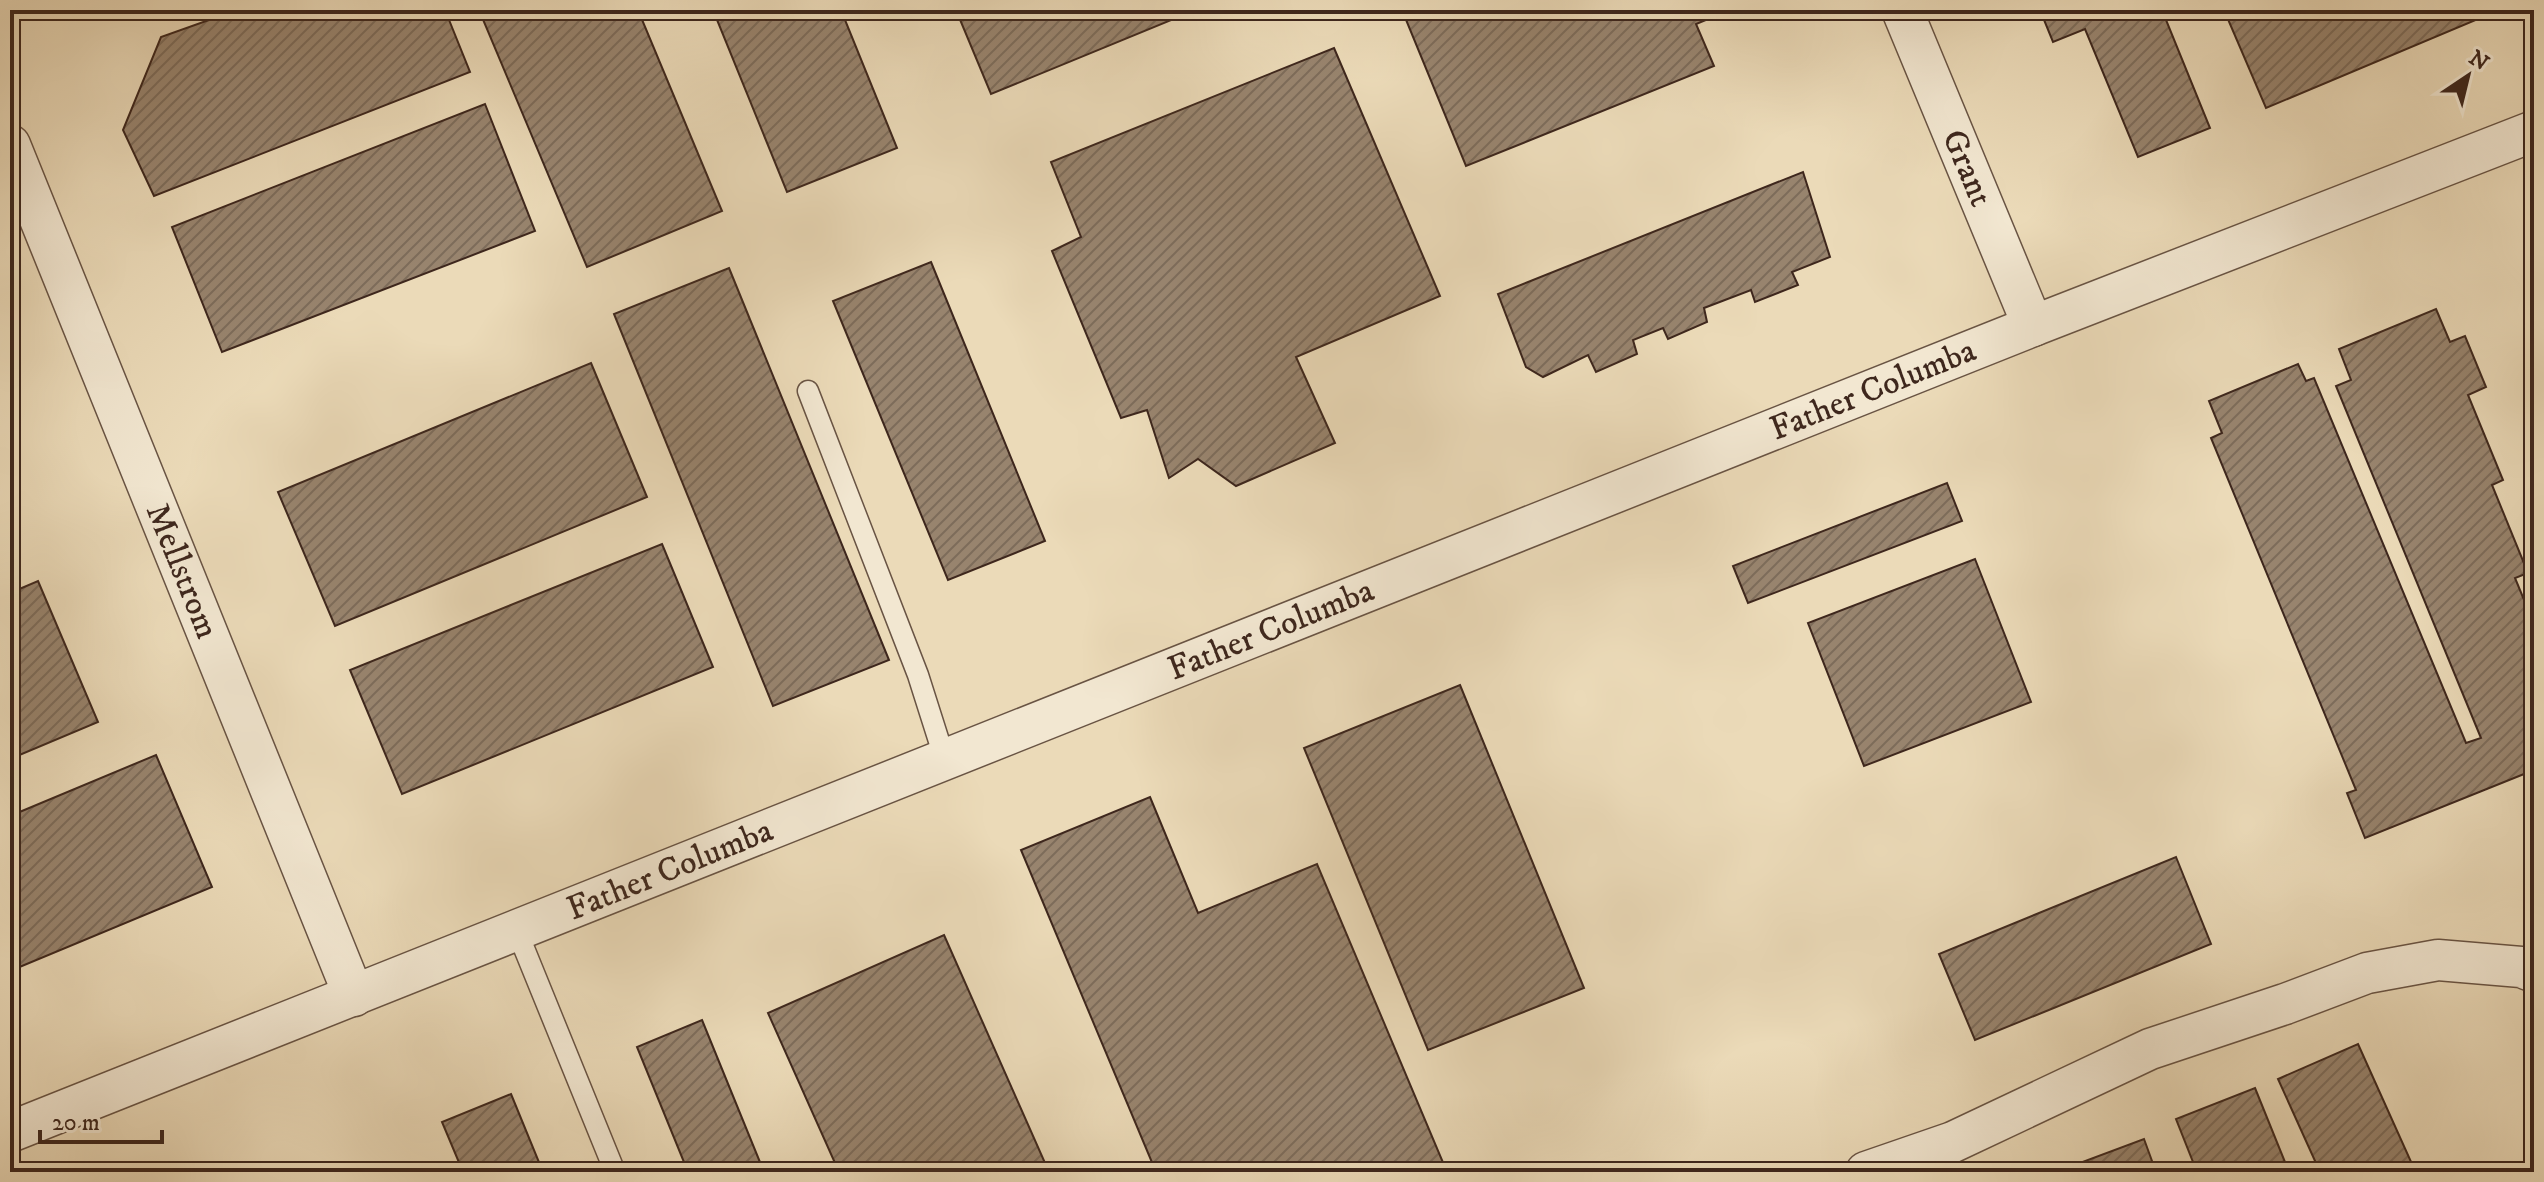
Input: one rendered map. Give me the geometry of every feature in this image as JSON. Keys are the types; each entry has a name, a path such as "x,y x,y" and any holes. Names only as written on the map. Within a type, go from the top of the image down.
{"street":[{"name":"Grant","path":"1902,10 2033,326"},
{"name":"Father Columba","path":"10,1132 2033,326 2534,131"},
{"name":"Mellstrom","path":"10,145 354,996"},
{"path":"1866,1172 1953,1142 2150,1049 2367,973 2438,960 2521,967 2534,972"}],"lane":[{"path":"808,391 918,675 945,760"},
{"path":"517,931 615,1172"}],"building":[{"path":"237,10 445,10 470,72 154,196 123,130 161,37"},
{"path":"479,10 638,10 722,211 587,267"},
{"path":"713,10 841,10 897,148 787,192"},
{"path":"956,10 1185,10 1186,14 991,94"},
{"path":"1402,10 1730,10 1696,24 1714,66 1466,166"},
{"path":"2040,10 2162,10 2210,128 2138,157 2085,29 2053,42"},
{"path":"2224,10 2474,10 2478,19 2266,108"},
{"path":"1334,48 1440,296 1296,357 1335,443 1236,486 1198,459 1169,478 1147,410 1121,418 1052,251 1081,237 1051,162"},
{"path":"485,104 535,231 222,352 172,227"},
{"path":"1803,172 1830,257 1792,272 1798,285 1755,302 1751,290 1704,308 1707,322 1668,339 1663,328 1633,340 1637,354 1596,372 1588,355 1543,377 1526,367 1498,294"},
{"path":"931,262 1045,541 948,580 833,301"},
{"path":"729,268 889,660 773,706 614,314"},
{"path":"2436,309 2450,342 2465,336 2486,387 2468,395 2503,480 2492,485 2528,573 2515,578 2534,624 2524,629 2534,655 2534,770 2365,838 2347,793 2356,790 2211,438 2222,433 2209,401 2298,364 2306,381 2314,378 2466,743 2481,738 2336,386 2351,380 2339,349"},
{"path":"591,363 647,497 335,626 278,492"},
{"path":"1947,483 1962,521 1748,603 1733,566"},
{"path":"662,544 713,667 402,794 350,670"},
{"path":"1975,559 2031,702 1864,766 1808,623"},
{"path":"38,581 98,722 10,759 10,593"},
{"path":"1460,685 1584,988 1428,1050 1304,748"},
{"path":"156,755 212,887 10,971 10,816"},
{"path":"1150,797 1198,913 1317,864 1447,1172 1156,1172 1021,850"},
{"path":"2176,857 2211,944 1975,1040 1939,954"},
{"path":"944,935 1049,1172 839,1172 768,1013"},
{"path":"702,1020 764,1172 688,1172 637,1047"},
{"path":"2358,1044 2412,1164 2394,1172 2320,1172 2278,1079"},
{"path":"2255,1088 2289,1172 2197,1172 2176,1119"},
{"path":"511,1094 543,1172 463,1172 442,1122"},
{"path":"2144,1139 2156,1172 2061,1170"}]}
